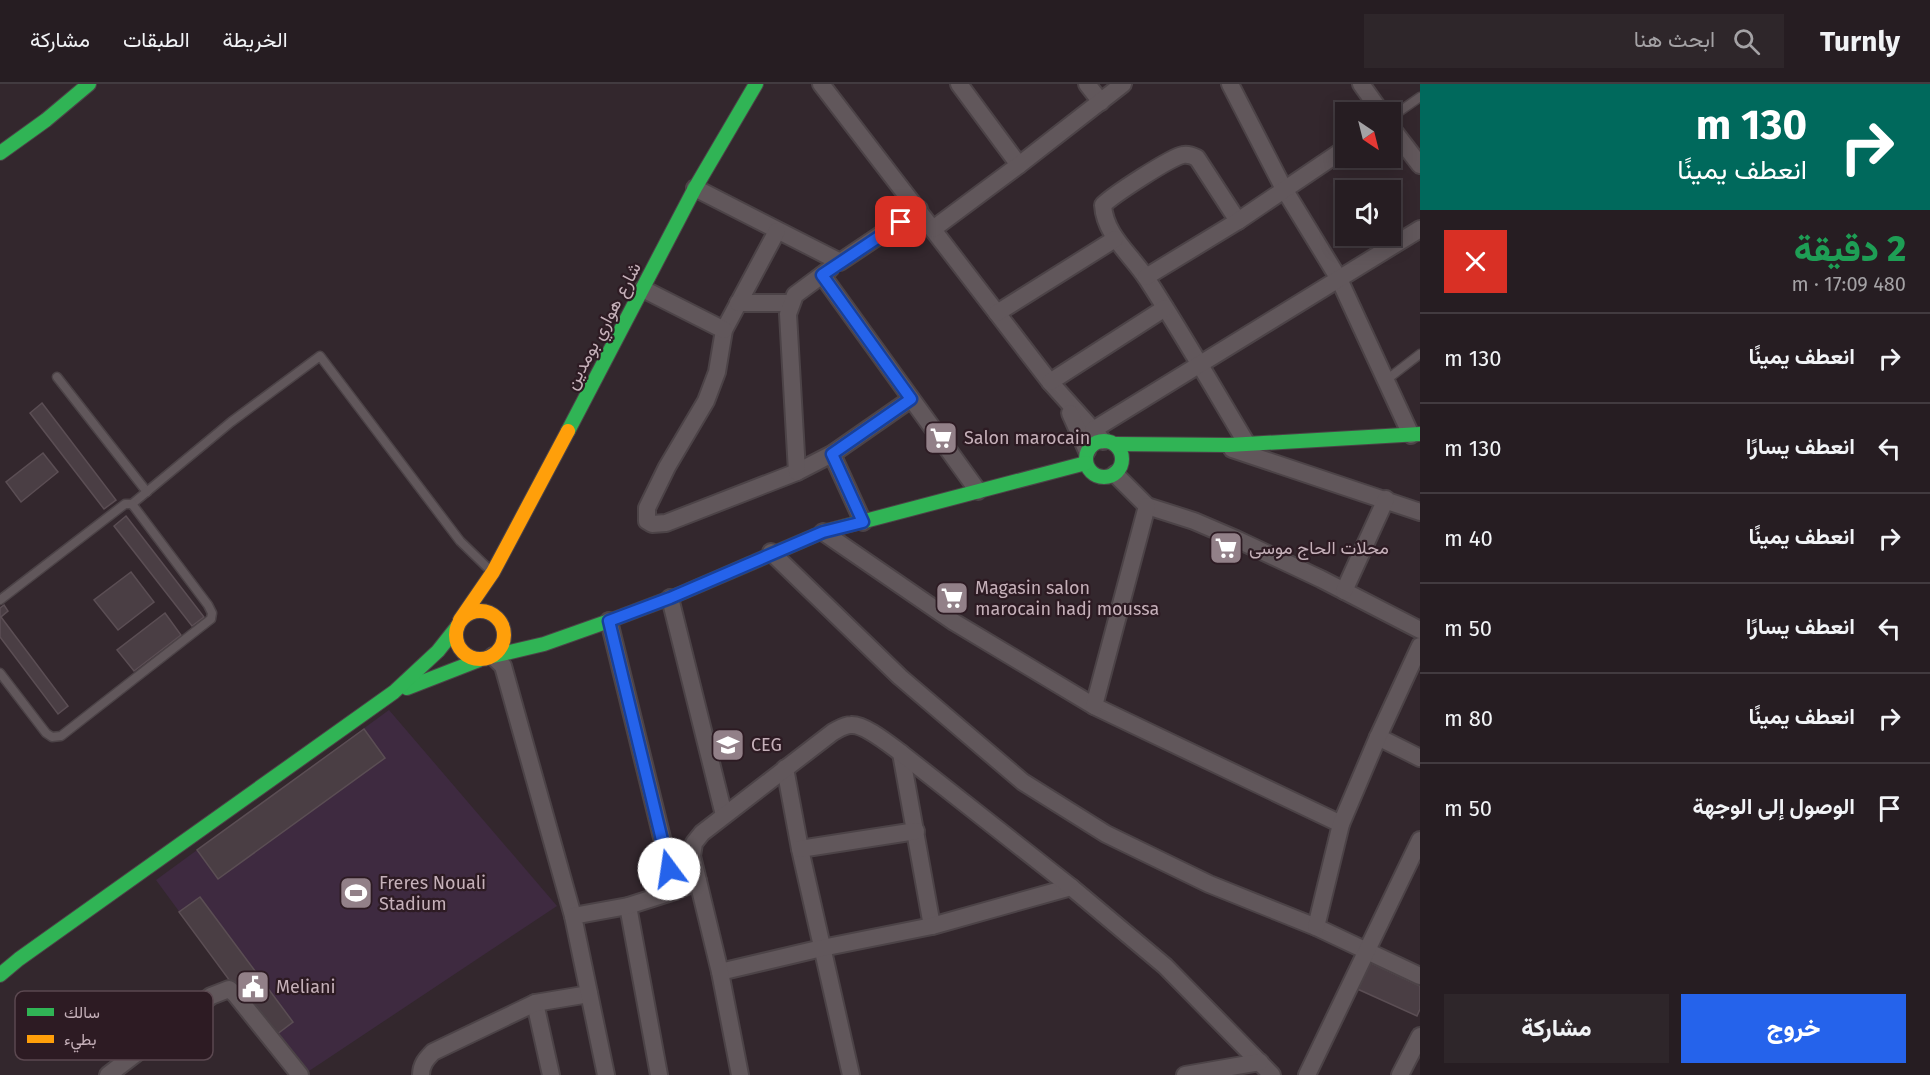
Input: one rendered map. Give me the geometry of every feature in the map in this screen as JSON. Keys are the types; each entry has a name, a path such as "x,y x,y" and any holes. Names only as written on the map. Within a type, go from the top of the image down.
{"street":[{"path":"0,153 46,120 88,84"},
{"name":"شارع هواري بومدين","path":"394,693 438,651 459,624 493,572 694,188 756,84"},
{"path":"821,84 1065,401 1122,455 1118,470"},
{"path":"959,84 1019,165"},
{"path":"1087,84 1101,102"},
{"path":"933,229 1123,84"},
{"path":"1104,438 1168,447 1226,447 1415,435 1386,381 1339,279 1284,189 1232,84"},
{"path":"1361,84 1374,102"},
{"path":"1401,140 1420,165"},
{"path":"1238,221 1197,158 1192,155 1182,155 1162,166 1103,205 1106,221 1115,239 1146,277 1247,444"},
{"path":"1146,277 1238,221 1335,155"},
{"path":"694,188 840,262"},
{"path":"797,472 788,314 791,303 795,295 822,275 919,209"},
{"path":"1087,457 1091,446 1199,364 1420,229"},
{"path":"777,231 724,330 717,372 706,401 667,466 647,508 647,521 652,524 666,523 797,472 832,454 911,399"},
{"path":"997,313 1115,239"},
{"path":"822,275 978,492"},
{"path":"643,289 724,330"},
{"path":"738,303 791,303"},
{"path":"1050,382 1165,308"},
{"path":"1065,401 1087,457 1088,469 1097,476 1103,477 1168,447"},
{"path":"1226,447 1420,512"},
{"path":"832,454 863,522"},
{"path":"0,975 19,959 394,693 486,658 544,644 609,621 670,598 771,552 823,532 978,492 1087,457"},
{"path":"1118,470 1147,506 1194,521 1236,539 1420,630"},
{"path":"1344,591 1386,499"},
{"path":"1094,706 1147,506"},
{"path":"823,532 954,622 1094,706 1341,824"},
{"path":"771,552 900,677 1023,782 1106,834 1209,884 1316,927 1420,976"},
{"path":"484,587 484,601 508,631 531,643 544,644"},
{"path":"670,598 724,815"},
{"path":"486,658 503,644 504,636 496,618 478,611 472,612 459,624 456,642 459,649 471,658 486,658 503,666 573,916 606,1075"},
{"path":"609,621 675,891"},
{"path":"1316,927 1341,824 1420,646"},
{"path":"740,1075 720,972 692,856 694,843 702,833 785,768 842,726 852,724 878,736 901,753 1071,887 1166,966 1272,1075"},
{"path":"1378,737 1420,758"},
{"path":"901,753 932,926"},
{"path":"785,768 800,849 851,1075"},
{"path":"800,849 916,831"},
{"path":"1307,1075 1420,840"},
{"path":"573,916 627,906 698,881"},
{"path":"720,972 822,948 932,926 1071,887"},
{"path":"627,906 659,1075"},
{"path":"0,963 19,959"},
{"path":"213,995 229,989 235,993 300,1075"},
{"path":"421,1075 425,1059 433,1052 535,1003 589,994"},
{"path":"535,1003 551,1075"},
{"path":"1400,1075 1420,1035"},
{"path":"108,1075 128,1060"},
{"path":"1185,1075 1260,1062"}],"lane":[{"path":"1401,110 1420,97"},
{"path":"0,600 124,504 132,504 231,422 320,356 460,541 493,572"},
{"path":"1386,381 1419,357"},
{"path":"57,377 147,492"},
{"path":"0,673 46,733 52,737 61,736 210,619 212,613 208,605 132,504"}],"shaded area":[{"name":"Freres Nouali Stadium","path":"389,710 557,906 303,1075 272,1038 156,880"}],"building":[{"path":"42,403 116,500 104,509 30,413"},
{"path":"43,453 58,472 21,502 6,482"},
{"path":"126,516 204,617 192,626 114,526"},
{"path":"131,572 154,602 118,630 94,600"},
{"path":"4,605 8,611 1,617 68,706 58,714 0,637 0,608"},
{"path":"165,613 181,635 134,671 117,650"},
{"path":"364,729 385,758 218,879 197,850"},
{"path":"200,897 293,1022 272,1038 179,912"},
{"path":"1365,960 1420,986 1420,1009 1417,1016 1353,987"}],"traffic: fast":[{"path":"0,153 46,120 89,84"},
{"path":"568,431 695,188 756,84"},
{"path":"1115,444 1229,445 1420,434"},
{"path":"1104,441 1117,446 1122,459 1117,472 1104,477 1091,472 1086,459 1091,446 1104,441"},
{"path":"493,656 544,644 609,621 670,598 823,532 1086,463"},
{"path":"0,975 19,959 394,692 438,651 457,627"},
{"path":"407,688 479,660"}],"traffic: slow":[{"path":"460,620 493,572 568,431"},
{"path":"475,611 485,611 500,621 504,635 500,649 494,655 485,659 475,659 460,649 456,640 456,630 466,615 475,611"}],"place":[{"name":"Salon marocain","path":"941,438"},
{"name":"محلات الحاج موسى","path":"1226,548"},
{"name":"Magasin salon marocain hadj moussa","path":"952,598"},
{"name":"CEG","path":"728,745"},
{"name":"Freres Nouali Stadium","path":"356,893"},
{"name":"Meliani","path":"253,987"}],"route":[{"path":"669,869 609,621 670,598 771,552 823,532 863,522 832,454 911,399 822,275 901,222"}]}
